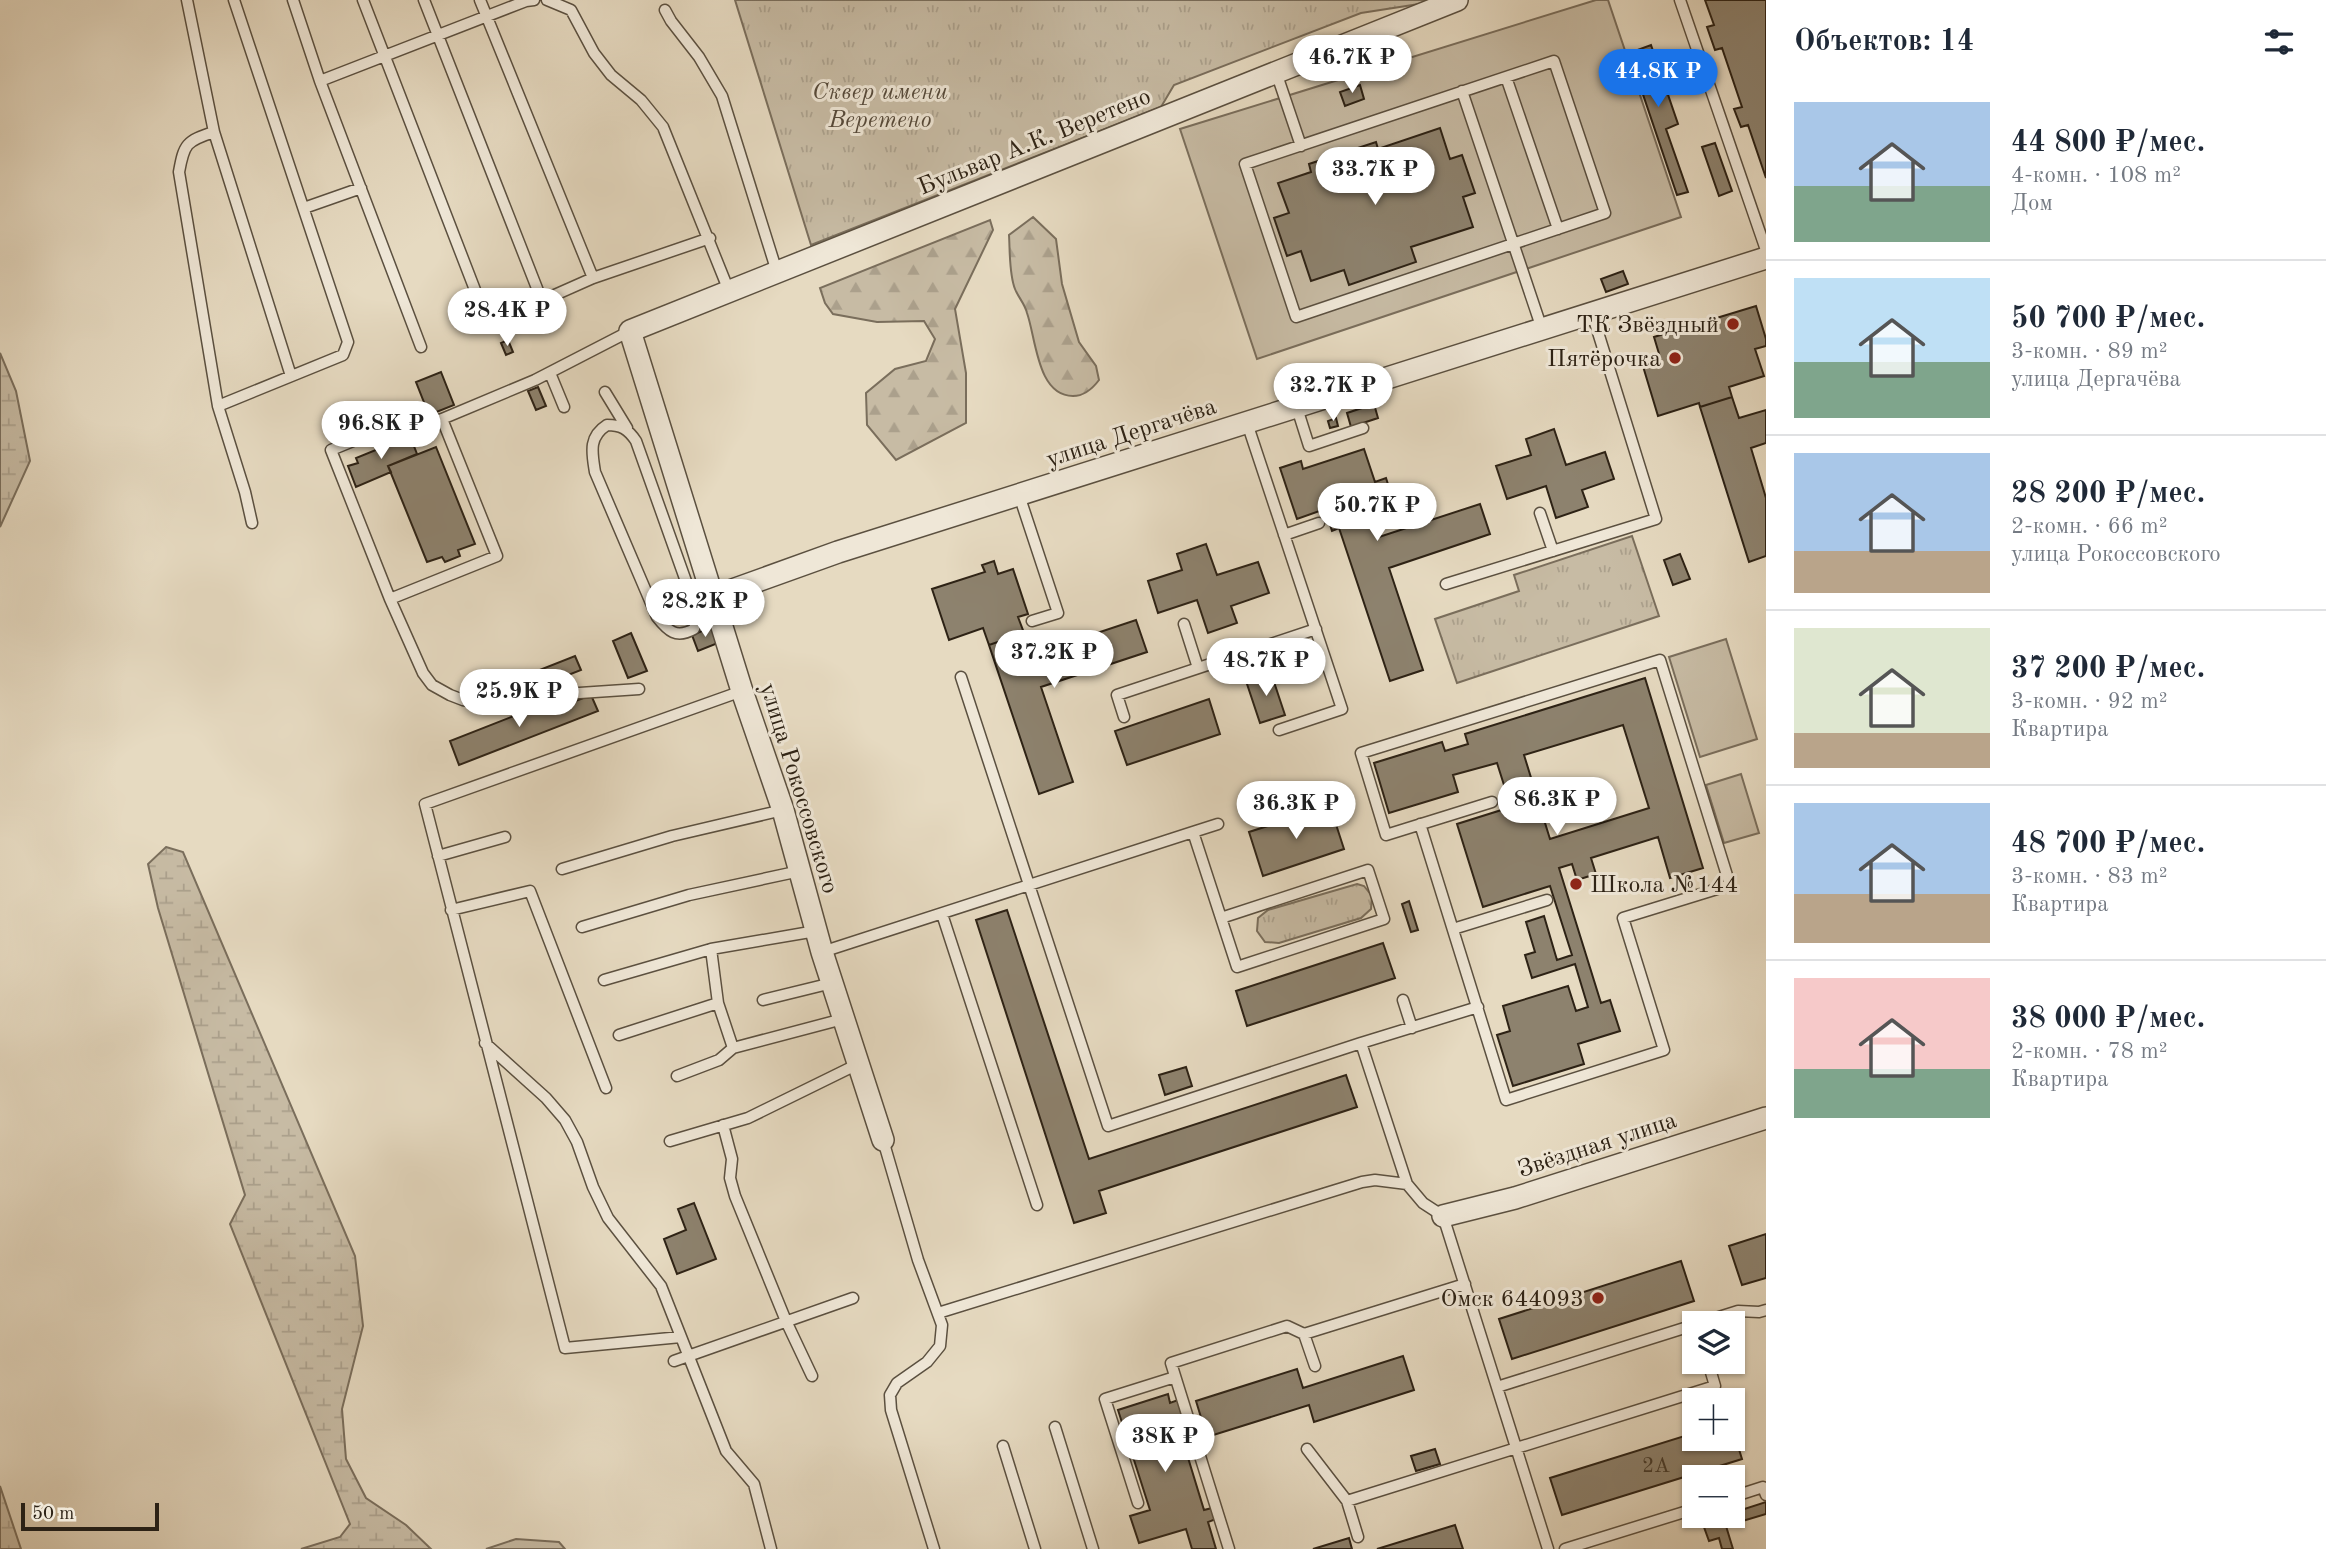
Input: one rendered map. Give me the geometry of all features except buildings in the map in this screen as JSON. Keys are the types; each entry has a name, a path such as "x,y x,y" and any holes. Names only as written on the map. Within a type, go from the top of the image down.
{"street":[{"name":"Бульвар А.К. Веретено","path":"630,331 1457,0"},
{"name":"улица Дергачёва","path":"709,607 838,552 1766,258"},
{"name":"улица Рокоссовского","path":"630,331 709,607 742,691 783,810 822,952 883,1140"},
{"name":"Звёздная улица","path":"1443,1216 1515,1198 1766,1118"}],"lane":[{"path":"187,0 214,132 291,376"},
{"path":"218,406 343,355 348,342 234,0"},
{"path":"293,0 320,81 421,347"},
{"path":"363,0 482,308 490,316 505,317 593,278 710,239"},
{"path":"424,0 542,301"},
{"path":"480,0 593,278"},
{"path":"320,81 534,0"},
{"path":"547,0 571,10 594,53 611,75 641,100 663,127 729,291"},
{"path":"1680,0 1761,220 1766,250"},
{"path":"665,10 699,57 722,96 777,272"},
{"path":"1554,61 1605,213 1296,317 1245,164 1462,92 1554,61"},
{"path":"1276,72 1301,146"},
{"path":"1506,77 1558,229"},
{"path":"1462,92 1542,329"},
{"path":"214,132 191,139 183,150 179,172 218,406 252,523"},
{"path":"304,208 361,188"},
{"path":"1446,584 1656,519 1592,313"},
{"path":"630,331 550,373 442,419 416,425 387,427 331,450 390,599 422,673 432,685 450,695 493,705 535,696 639,690"},
{"path":"550,373 565,407"},
{"path":"605,392 636,441 709,607 694,629 686,634 668,631 657,617 595,472 592,454 597,431 607,425 618,425 629,430"},
{"path":"1297,408 1309,446 1363,428"},
{"path":"390,599 497,556 442,419"},
{"path":"1247,423 1342,709 1279,730"},
{"path":"1019,495 1058,613 1032,621"},
{"path":"1540,513 1553,551"},
{"path":"1284,535 1319,523"},
{"path":"1184,624 1198,668"},
{"path":"1124,717 1117,695 1316,629"},
{"path":"1420,824 1506,1100 1664,1050 1623,918 1730,885 1660,660 1361,753 1386,835 1420,824 1492,802"},
{"path":"961,677 1108,1126 1478,1007"},
{"path":"681,1337 565,1348 425,804 742,691"},
{"path":"562,869 672,836 783,810"},
{"path":"822,952 1217,824"},
{"path":"1193,832 1221,918 1237,967 1384,919 1368,870 1221,918"},
{"path":"438,856 505,837"},
{"path":"582,927 689,895 800,870"},
{"path":"451,910 530,891 606,1088"},
{"path":"1453,929 1548,900"},
{"path":"942,914 1037,1205"},
{"path":"604,980 711,949 816,931"},
{"path":"711,949 719,1003 733,1048"},
{"path":"763,1000 832,983"},
{"path":"1403,1000 1412,1028"},
{"path":"619,1035 719,1003"},
{"path":"677,1076 719,1060 733,1048 843,1019"},
{"path":"485,1043 546,1098 565,1121 577,1142 593,1187 608,1218 661,1286 726,1451 754,1484 771,1549"},
{"path":"1361,1043 1407,1184 1423,1202 1443,1216 1548,1549"},
{"path":"670,1141 748,1118 858,1064"},
{"path":"723,1125 732,1159 730,1178 735,1196 786,1321 812,1376"},
{"path":"883,1140 918,1260 942,1325 940,1346 926,1362 897,1383 890,1395 891,1410 934,1549"},
{"path":"938,1313 1362,1182 1375,1180 1407,1184"},
{"path":"1229,1549 1171,1363 1287,1326 1304,1334 1465,1284"},
{"path":"674,1361 853,1298"},
{"path":"1745,1311 1766,1310"},
{"path":"1497,1387 1682,1329"},
{"path":"1304,1334 1315,1366"},
{"path":"1347,1501 1715,1386 1712,1374"},
{"path":"1138,1503 1105,1399 1175,1377"},
{"path":"1055,1427 1093,1549"},
{"path":"1003,1446 1035,1549"},
{"path":"1307,1448 1347,1501 1358,1537"},
{"path":"1745,1493 1763,1487 1766,1495"},
{"path":"1564,1549 1682,1512"}],"green space":[{"name":"Сквер имени Веретено","path":"735,0 1428,0 1419,4 1361,13 1174,85 1161,107 811,245"},
{"path":"1596,0 1608,0 1681,217 1257,359 1180,129"},
{"path":"1033,217 1056,239 1062,284 1079,342 1096,366 1099,380 1081,395 1061,393 1052,387 1045,376 1026,310 1013,283 1009,235"},
{"path":"990,220 993,230 955,309 966,373 966,423 896,460 867,425 866,393 895,369 926,361 935,339 924,321 877,322 833,314 825,303 820,288"},
{"path":"0,353 16,391 30,461 0,527"},
{"path":"1632,536 1659,616 1457,683 1435,619 1519,591 1514,575"},
{"path":"1726,639 1757,739 1700,757 1669,657"},
{"path":"1741,774 1759,833 1724,843 1706,785"},
{"path":"166,847 183,852 355,1256 363,1326 342,1409 346,1459 366,1498 406,1525 431,1549 301,1549 340,1537 350,1524 230,1224 245,1195 158,908 148,864"},
{"path":"1357,884 1364,886 1372,896 1371,909 1361,918 1279,943 1265,942 1257,931 1258,918 1268,910"},
{"path":"0,1486 21,1549 0,1549"},
{"path":"516,1539 559,1542 565,1549 486,1549"}],"place":[{"name":"ТК Звёздный","path":"1733,324"},
{"name":"Пятёрочка","path":"1675,358"},
{"name":"Школа №144","path":"1576,884"},
{"name":"Омск 644093","path":"1598,1298"}]}
